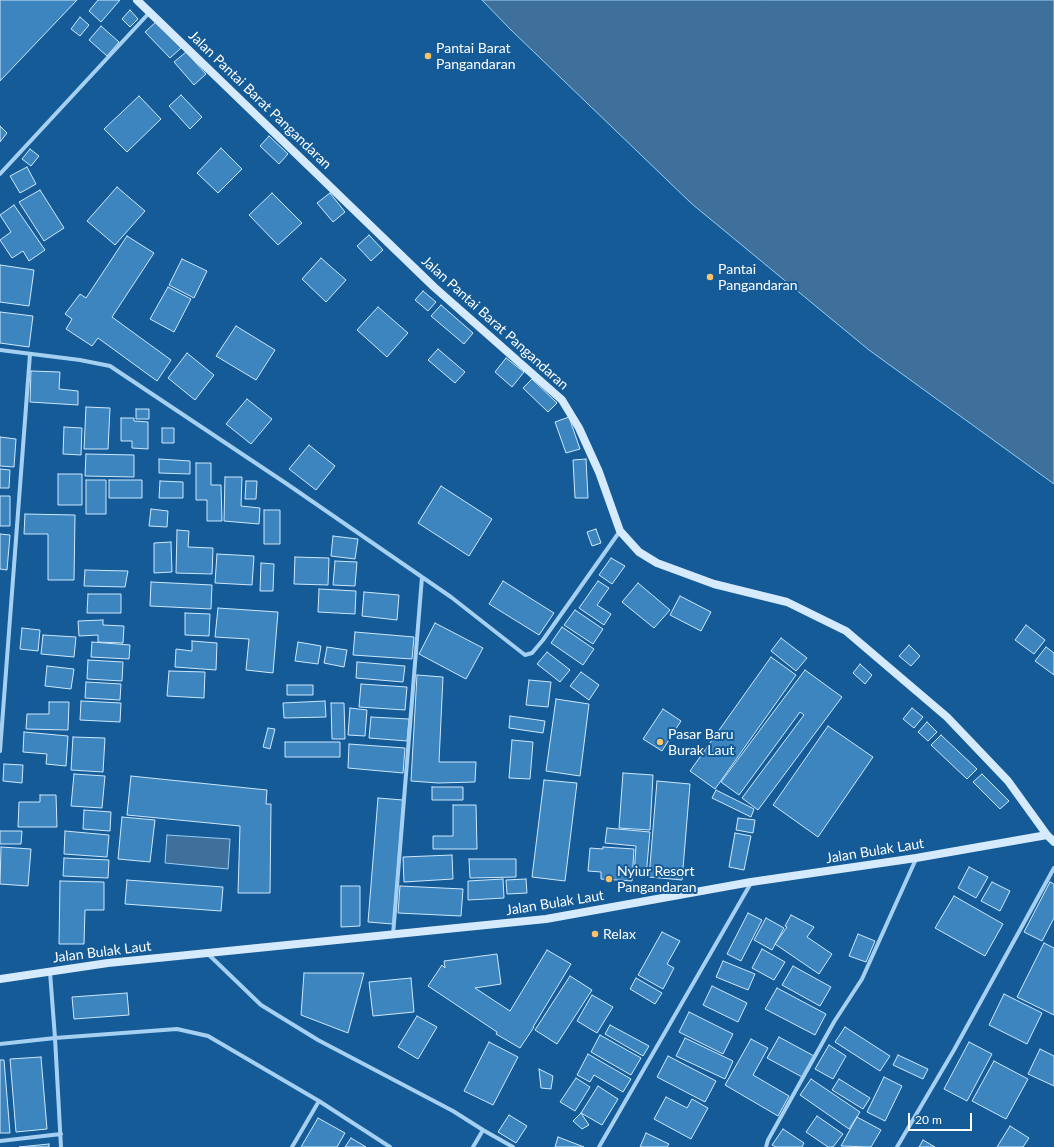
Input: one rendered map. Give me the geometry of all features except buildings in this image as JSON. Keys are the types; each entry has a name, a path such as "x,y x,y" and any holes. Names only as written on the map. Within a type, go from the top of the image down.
{"street":[{"name":"Jalan Pantai Barat Pangandaran","path":"137,0 434,287 562,400 579,428 599,472 620,531 639,552 657,563 714,584 786,602 846,631 947,717 1008,781 1047,835 1054,842"},
{"path":"0,174 150,12"},
{"path":"0,350 110,366 451,597 525,655 532,654 543,640 620,531"},
{"path":"0,751 30,354"},
{"path":"393,935 422,577"},
{"name":"Jalan Bulak Laut","path":"0,979 108,963 546,919 751,882 916,858 1047,835"},
{"path":"766,1147 768,1140 834,1022 862,979 916,858"},
{"path":"897,1147 958,1043 1054,868"},
{"path":"599,1147 751,882"},
{"path":"207,953 261,1005 318,1040 453,1111 513,1147"},
{"path":"50,972 62,1147"},
{"path":"0,1044 55,1038 177,1029 208,1036 319,1101 390,1147"},
{"path":"292,1147 319,1101"},
{"path":"472,1147 483,1130"},
{"path":"0,1141 61,1134"}],"water":[{"path":"482,0 1054,0 1054,484 869,350 692,204 510,29"},
{"path":"167,835 230,839 228,869 165,863"}],"place":[{"name":"Pantai Barat Pangandaran","path":"428,56"},
{"name":"Pantai Pangandaran","path":"710,277"},
{"name":"Pasar Baru Burak Laut","path":"660,742"},
{"name":"Nyiur Resort Pangandaran","path":"609,879"},
{"name":"Relax","path":"595,934"}]}
